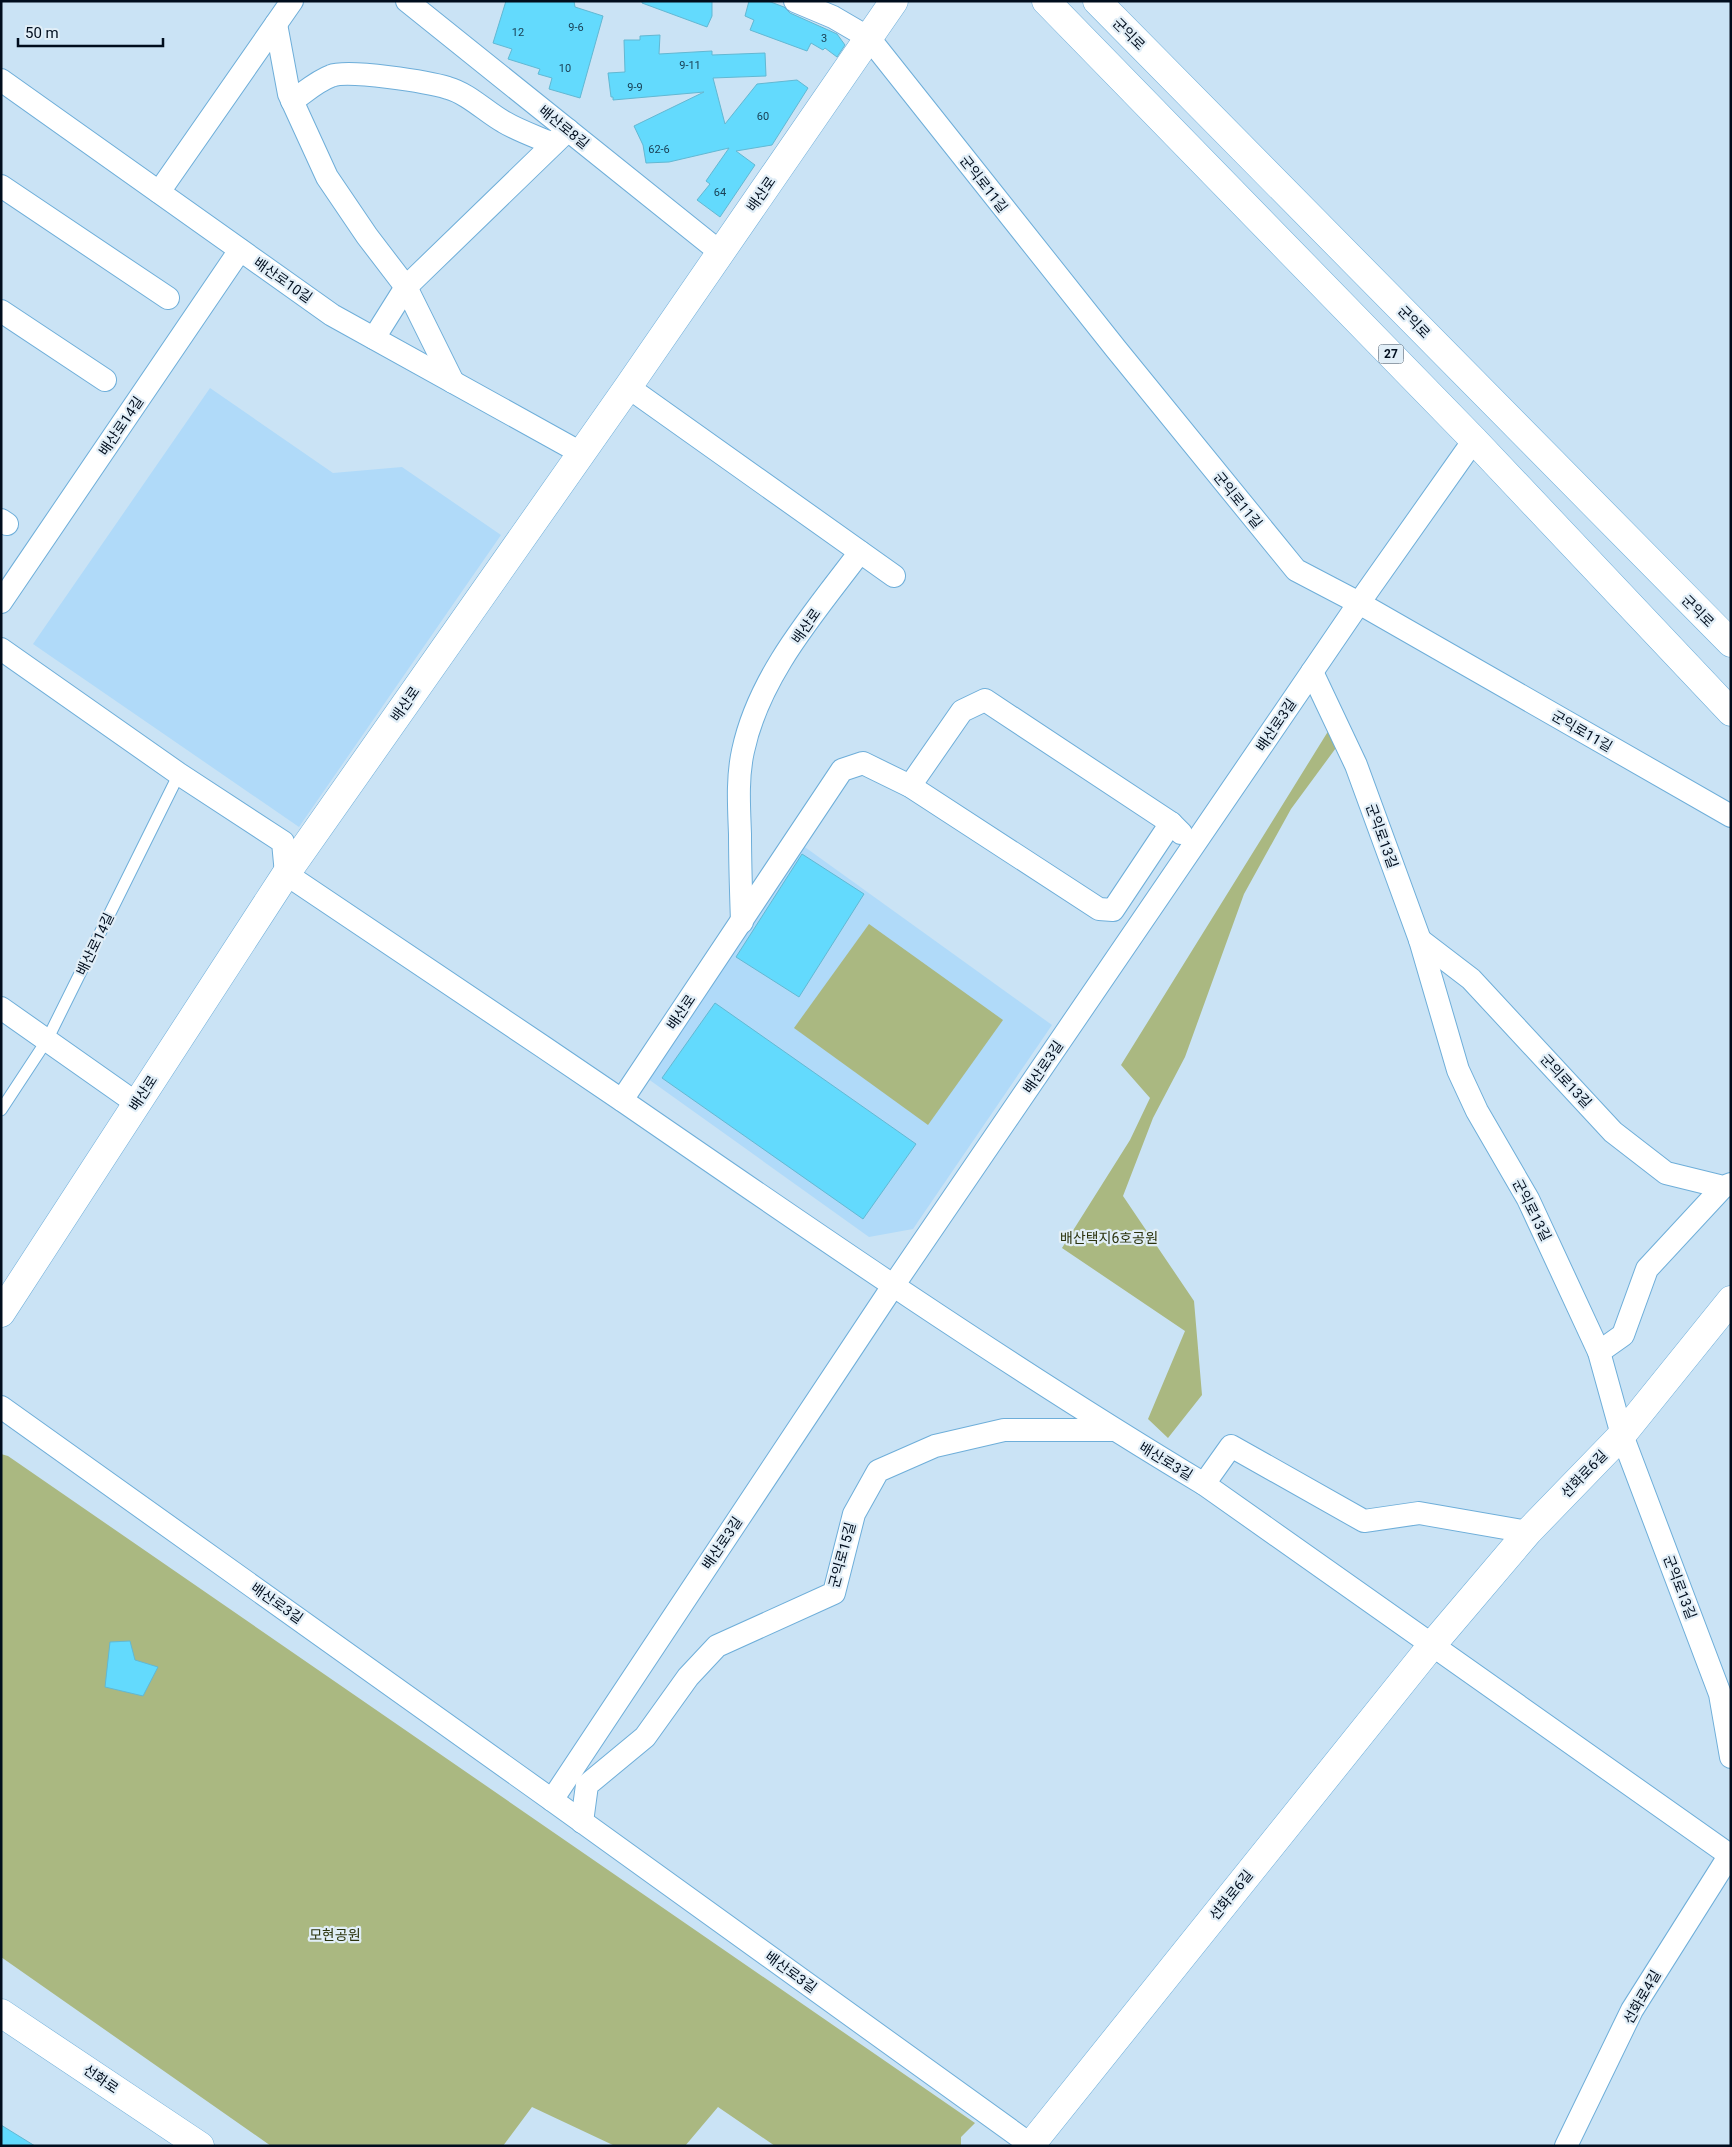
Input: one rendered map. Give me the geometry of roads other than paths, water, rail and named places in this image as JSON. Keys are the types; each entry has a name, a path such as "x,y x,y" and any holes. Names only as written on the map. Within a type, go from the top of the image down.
{"street":[{"path":"159,192 292,1"},
{"name":"배산로8길","path":"407,1 560,137 720,252"},
{"path":"795,1 833,18 869,38"},
{"name":"배산로","path":"1,1313 286,874 628,387 894,1"},
{"name":"27","path":"1046,1 1474,440 1731,712"},
{"name":"군익로","path":"1097,1 1731,643"},
{"path":"276,24 289,94 326,177 367,236 406,286 453,382"},
{"name":"군익로11길","path":"869,38 1116,350 1296,570 1359,603 1731,816"},
{"path":"292,101 330,76 341,73 356,73 449,88 469,98 505,123 560,137"},
{"name":"배산로10길","path":"1,80 332,315 581,453"},
{"path":"374,338 406,286 560,137"},
{"path":"1,186 168,298"},
{"name":"배산로14길","path":"1,602 240,250"},
{"path":"1,311 105,380"},
{"path":"628,387 894,576"},
{"path":"1359,603 1474,440"},
{"name":"배산로","path":"622,1100 742,922 739,796 743,751 753,719 778,667 860,552"},
{"name":"배산로3길","path":"552,1800 893,1286 1359,603"},
{"path":"1,649 180,774 283,842 286,874 622,1100"},
{"name":"군익로13길","path":"1312,672 1356,765 1420,940 1458,1070 1477,1111 1528,1199 1599,1352 1622,1435 1720,1694 1731,1757"},
{"path":"910,786 962,711 985,700 1171,823 1194,847"},
{"path":"742,922 842,770 863,763 910,786 1099,909 1113,910 1171,823"},
{"name":"군의로13길","path":"1420,940 1471,979 1613,1132 1666,1173 1727,1186"},
{"path":"1,1008 136,1103"},
{"name":"배산로3길","path":"622,1100 893,1286 1113,1430 1204,1484 1432,1645"},
{"path":"1599,1352 1622,1335 1647,1269 1727,1186"},
{"name":"선화로6길","path":"1031,2145 1432,1645 1528,1532 1622,1435 1731,1300"},
{"name":"배산로3길","path":"1,1407 1031,2145"},
{"name":"군익로15길","path":"582,1822 587,1785 645,1737 688,1677 717,1646 834,1593 854,1514 878,1471 934,1446 1004,1430 1113,1430"},
{"path":"1204,1484 1231,1446 1364,1521 1419,1513 1528,1532"},
{"path":"1432,1645 1730,1850"},
{"name":"선화로4길","path":"1566,2146 1632,2010 1730,1850"},
{"name":"선화로","path":"1,2013 200,2146"}],"lane":[{"name":"배산로14길","path":"1,1110 47,1040 180,774"}],"park label":[{"name":"배산택지6호공원","path":"1109,1238"},
{"name":"모현공원","path":"335,1935"}]}
